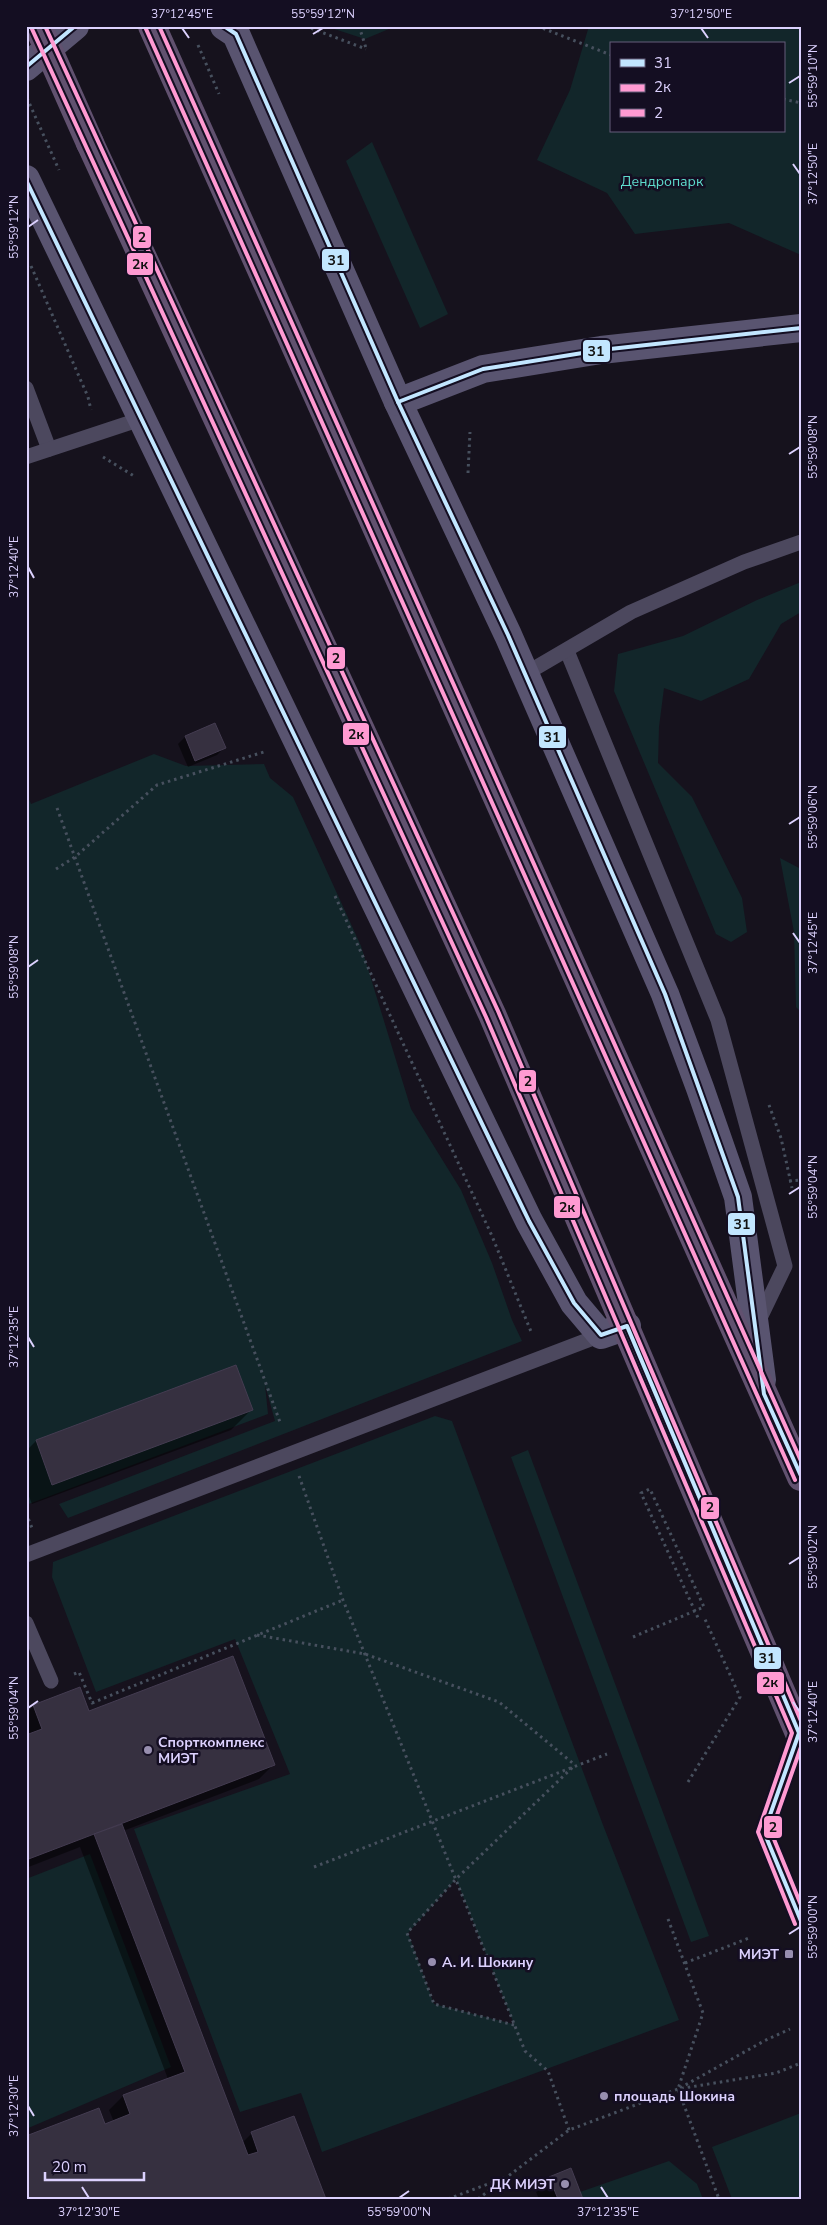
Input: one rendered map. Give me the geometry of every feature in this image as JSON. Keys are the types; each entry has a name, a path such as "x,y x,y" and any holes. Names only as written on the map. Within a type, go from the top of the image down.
{"main road":[{"path":"38,26 90,143 492,1014 627,1326 800,1736"},
{"path":"152,26 801,1478"}],"street":[{"path":"26,66 75,26"},
{"path":"224,26 236,34 398,402 525,674 664,994 700,1088 738,1197 754,1330 764,1394"},
{"path":"26,180 529,1221 574,1303 602,1335 627,1326"},
{"path":"398,402 483,369 601,350 801,328"}],"lane":[{"path":"26,388 49,450"},
{"path":"26,457 141,419"},
{"path":"525,674 631,612 744,562 801,542"},
{"path":"567,651 718,1020 785,1266 754,1330"},
{"path":"26,1555 602,1335"},
{"path":"26,1623 51,1682"},
{"path":"800,1736 764,1832 801,1922"}],"path":[{"path":"305,26 366,49 359,26"},
{"path":"537,26 610,55"},
{"path":"197,44 216,87"},
{"path":"26,95 54,158"},
{"path":"784,99 801,103"},
{"path":"30,264 88,397 102,457"},
{"path":"470,432 467,470 471,480"},
{"path":"94,458 102,457 139,478"},
{"path":"265,745 272,760"},
{"path":"56,869 75,857 157,785 268,751"},
{"path":"57,808 281,1424"},
{"path":"334,895 492,1236 542,1358"},
{"path":"790,1181 801,1180"},
{"path":"298,1474 343,1600 514,2025 525,2051 548,2071 569,2130"},
{"path":"633,1637 642,1634 668,1622 677,1619 686,1615 695,1611 704,1607 650,1489 641,1493 695,1611 699,1620"},
{"path":"26,1513 30,1525"},
{"path":"51,1682 79,1672 92,1703 343,1600"},
{"path":"688,1782 740,1696 704,1617"},
{"path":"257,1635 365,1654 499,1702 576,1765"},
{"path":"314,1867 607,1754"},
{"path":"514,2025 434,2004 408,1933 456,1879 576,1765"},
{"path":"668,1919 703,2013 678,2089 720,2199"},
{"path":"684,1963 749,1938"},
{"path":"478,2199 569,2130 678,2089 764,2041 790,2029"},
{"path":"678,2089 776,2073 801,2063"},
{"path":"448,2199 508,2177"}],"green space":[{"path":"325,26 396,26 365,39"},
{"name":"Дендропарк","path":"589,26 801,26 801,255 729,223 635,234 607,193 537,160 570,90"},
{"path":"372,142 448,314 420,328 346,161"},
{"path":"801,582 801,612 781,624 749,679 701,701 664,688 659,727 658,763 692,797 742,898 747,932 731,942 716,934 614,691 618,654 683,636 757,600"},
{"path":"154,754 186,766 264,764 270,778 293,797 361,946 411,1109 461,1190 522,1341 68,1518 59,1504 275,1421 265,1385 268,1414 26,1505 26,792 31,804"},
{"path":"780,858 801,869 801,1012 796,1007 794,932"},
{"path":"435,1416 452,1421 603,1825 679,2020 322,2152 301,2093 240,2112 134,1829 290,1774 235,1639 96,1692 52,1577 53,1562","holes":["456,1879 514,2024 434,2004 408,1933"]},
{"path":"528,1450 709,1936 691,1942 511,1457"},
{"path":"90,1854 171,2067 26,2129 26,1879"},
{"path":"801,2113 801,2199 732,2199 712,2147"},
{"path":"669,2161 697,2184 703,2199 583,2199 580,2192"}],"building":[{"path":"215,723 226,748 195,761 185,736"},
{"path":"236,1365 253,1410 52,1485 36,1440"},
{"name":"Спорткомплекс МИЭТ","path":"233,1656 275,1765 26,1860 26,1735 42,1729 33,1705 80,1687 89,1711"},
{"path":"122,1824 248,2155 258,2152 251,2132 294,2116 326,2199 26,2199 26,2136 99,2108 105,2124 130,2114 123,2095 185,2072 94,1834"},
{"name":"ДК МИЭТ","path":"571,2168 583,2199 558,2199 549,2177"}],"transit line":[{"name":"2","path":"45,26 498,1011 801,1721"},
{"name":"31","path":"26,67 75,26"},
{"name":"2","path":"159,26 801,1461"},
{"name":"31","path":"224,26 236,34 398,402 508,635 665,994 738,1197 764,1394 801,1476"},
{"name":"2к","path":"32,29 486,1017 792,1733 758,1832 795,1924"},
{"name":"2к","path":"146,29 795,1480"},
{"name":"31","path":"26,180 529,1221 574,1303 601,1335 627,1326 799,1733 764,1832 801,1921"},
{"name":"31","path":"398,402 483,369 601,350 801,328"},
{"name":"2","path":"801,1747 771,1832 801,1905"}],"place":[{"name":"Спорткомплекс МИЭТ","path":"148,1750"},
{"name":"МИЭТ","path":"789,1954"},
{"name":"А. И. Шокину","path":"432,1962"},
{"name":"площадь Шокина","path":"604,2096"},
{"name":"ДК МИЭТ","path":"565,2184"}]}
